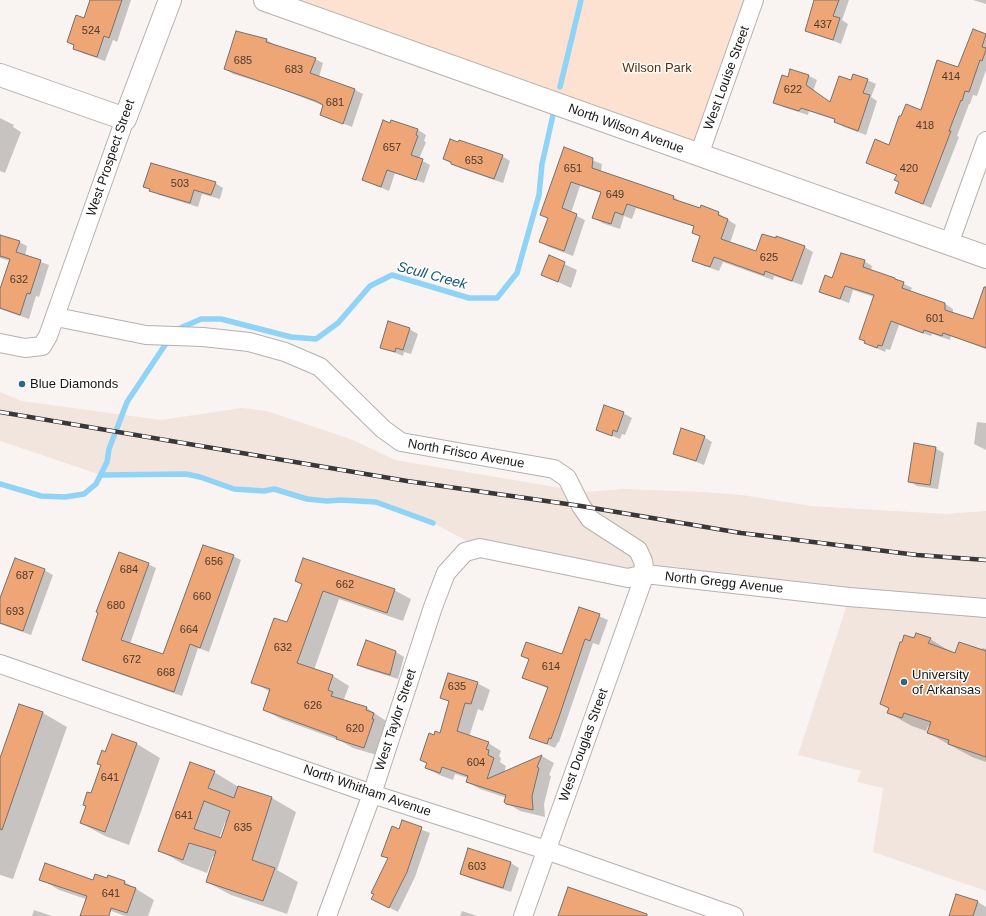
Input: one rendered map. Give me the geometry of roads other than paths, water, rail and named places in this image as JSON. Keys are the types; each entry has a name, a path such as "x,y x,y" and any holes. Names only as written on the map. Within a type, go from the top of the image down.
{"street":[{"name":"West Prospect Street","path":"56,317 125,119 170,0"},
{"name":"North Wilson Avenue","path":"265,0 986,257"},
{"name":"West Louise Street","path":"699,155 754,0"},
{"path":"0,75 125,119"},
{"path":"949,244 986,141"},
{"path":"0,343 25,348 42,346 56,317"},
{"name":"North Frisco Avenue","path":"56,317 146,335 203,337 249,342 285,352 320,367 383,429 401,442 554,469 567,478 581,506 590,519 638,550 643,561 645,574"},
{"name":"North Gregg Avenue","path":"465,552 480,548 628,578 645,574 849,597 986,608"},
{"name":"West Taylor Street","path":"327,916 372,794 433,607 446,573 465,552"},
{"name":"West Douglas Street","path":"522,916 645,574"},
{"name":"North Whitham Avenue","path":"0,664 372,794 546,850 734,916"}],"waterway":[{"name":"Scull Creek","path":"560,87 581,0"},
{"name":"Scull Creek","path":"176,330 201,319 221,319 291,337 316,339 338,323 370,286 392,275 469,298 497,298 517,273 539,195 542,164 553,115"},
{"name":"Scull Creek","path":"0,484 41,496 65,497 84,494 96,484 107,462 109,449 127,402 165,345"},
{"path":"101,475 186,474 200,477 234,489 264,491 274,489 307,499 376,502 433,523"}],"railway":[{"path":"0,412 407,481 581,506 741,533 917,555 986,560"}],"place":[{"name":"Blue Diamonds","path":"22,384"},
{"name":"University of Arkansas","path":"904,682"}],"park label":[{"name":"Wilson Park","path":"657,68"}]}
